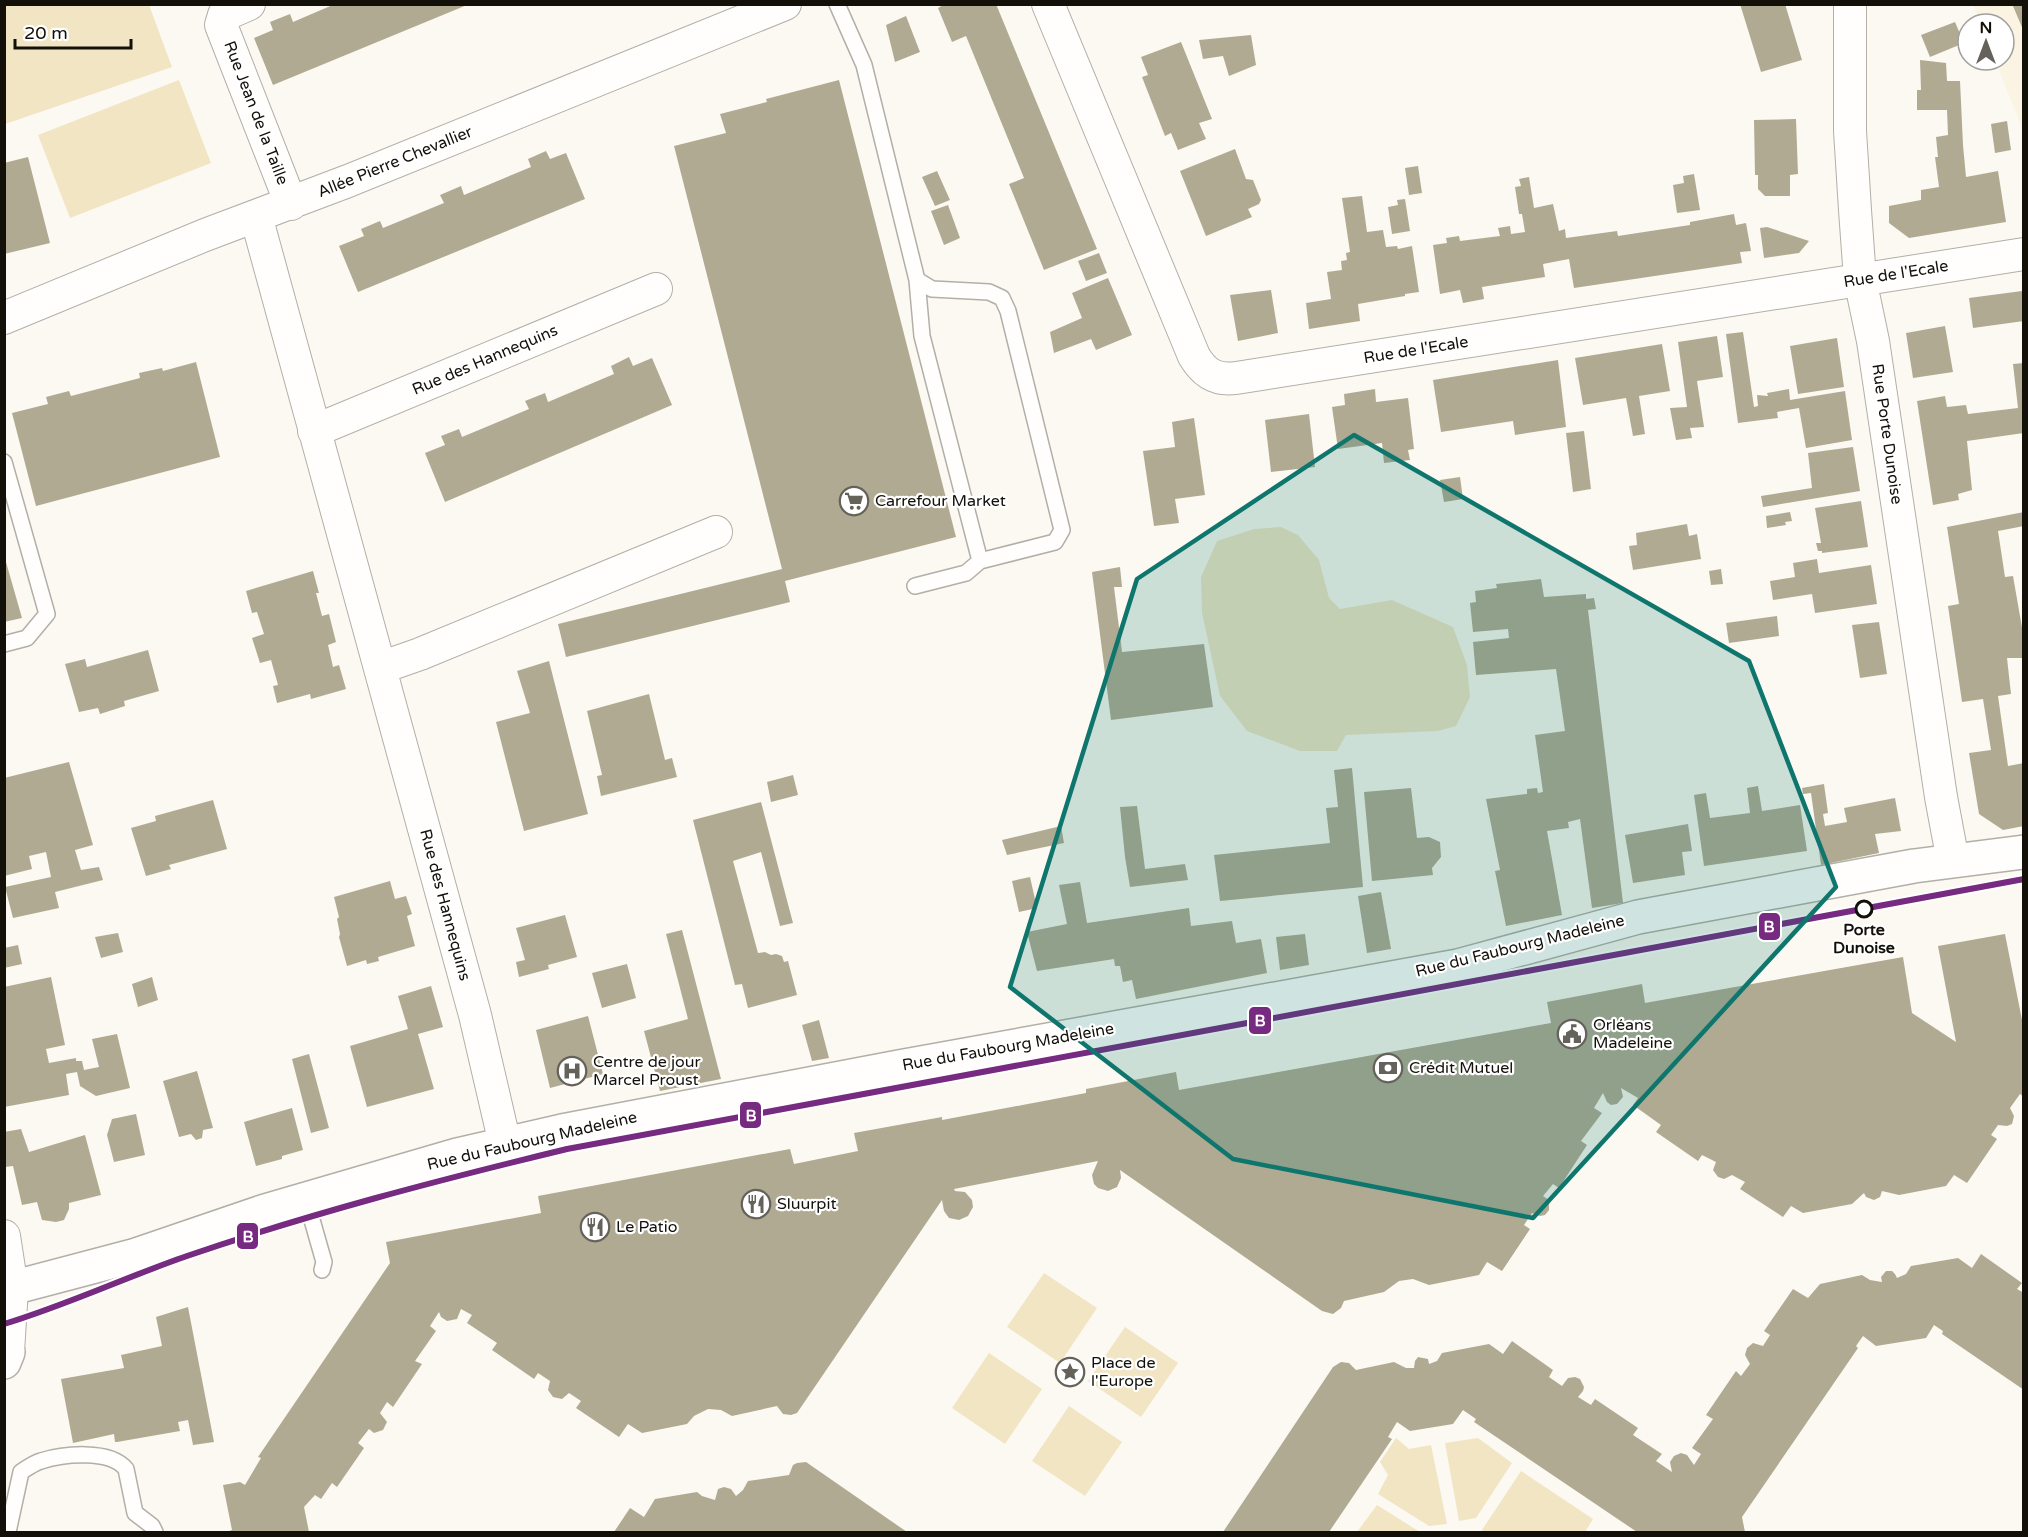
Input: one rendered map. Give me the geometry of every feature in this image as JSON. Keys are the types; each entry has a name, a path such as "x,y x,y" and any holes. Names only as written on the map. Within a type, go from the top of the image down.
{"street":[{"name":"Rue Jean de la Taille","path":"249,4 224,15 221,25 291,204"},
{"name":"Allée Pierre Chevallier","path":"4,318 205,235 291,204 785,4"},
{"name":"Rue de l'Ecale","path":"1048,4 1194,356 1199,366 1211,376 1227,380 2024,254"},
{"name":"Rue Porte Dunoise","path":"1850,4 1850,132 1860,279 1873,341 1941,797 1953,861"},
{"name":"Rue des Hannequins","path":"256,216 475,1015 506,1144"},
{"name":"Rue des Hannequins","path":"314,431 656,289"},
{"path":"380,668 716,532"},
{"name":"Rue du Faubourg Madeleine","path":"8,1289 133,1256 265,1211 458,1155 562,1131 899,1067 1458,966 1638,917 1914,866 2024,852"},
{"path":"4,1236 8,1289 6,1356"}],"lane":[{"path":"837,4 864,65 917,280 922,336 980,561"},
{"path":"915,586 966,573 980,561 1055,542 1062,530 1011,322 1002,298 988,292 932,289 917,280"},
{"path":"4,462 46,615 27,638 4,644"},
{"path":"306,1199 324,1262 322,1270"},
{"path":"8,1533 21,1472 41,1461 86,1453 121,1463 126,1469 135,1513 152,1527 155,1533"}],"highlighted area":[{"path":"1354,435 1749,661 1836,887 1533,1218 1233,1159 1010,987 1137,579"}],"shaded area":[{"path":"4,5 149,5 172,67 5,124"},
{"path":"1973,5 2023,5 2023,130 2000,72 2016,72 2016,12 1976,12"},
{"path":"179,80 211,163 70,218 38,135"},
{"path":"1281,527 1298,535 1319,560 1329,598 1340,609 1392,600 1453,627 1467,665 1470,697 1456,726 1438,731 1346,735 1337,751 1300,751 1247,731 1220,696 1202,613 1201,577 1217,541 1254,529"},
{"path":"1044,1273 1097,1308 1060,1363 1007,1327"},
{"path":"1125,1327 1178,1363 1141,1417 1088,1381"},
{"path":"989,1353 1042,1389 1005,1444 952,1408"},
{"path":"1069,1406 1122,1442 1085,1496 1032,1461"},
{"path":"1396,1438 1409,1449 1431,1445 1447,1524 1429,1526 1378,1494 1388,1475 1380,1462"},
{"path":"1478,1438 1512,1463 1476,1518 1459,1521 1445,1443"},
{"path":"1521,1471 1593,1519 1585,1532 1483,1532 1482,1530"},
{"path":"1377,1505 1420,1532 1357,1532"}],"building":[{"path":"335,4 467,5 273,85 254,38 273,30 270,22 290,14 293,22"},
{"path":"945,4 996,4 1097,249 1044,270 1009,184 1024,178 966,36 952,42 938,8"},
{"path":"1740,4 1785,4 1802,60 1761,72"},
{"path":"2024,4 2024,32 2016,12 2013,6"},
{"path":"906,16 920,52 895,62 886,25"},
{"path":"1955,22 1956,46 1930,57 1921,35"},
{"path":"1251,35 1256,65 1229,76 1223,56 1203,59 1199,40"},
{"path":"1181,42 1212,119 1199,123 1206,139 1178,150 1171,133 1165,136 1142,77 1148,75 1141,57"},
{"path":"1920,60 1946,63 1947,81 1960,81 1966,177 1998,171 2006,222 1909,238 1889,223 1889,206 1921,200 1921,190 1939,187 1935,157 1938,157 1936,137 1948,135 1947,110 1917,110 1917,90 1921,90"},
{"path":"839,80 956,537 785,581 790,602 566,657 558,624 782,569 674,146 726,133 720,114"},
{"path":"1796,119 1798,174 1790,175 1790,196 1765,196 1758,189 1758,175 1755,175 1754,120"},
{"path":"2007,121 2011,150 1995,153 1991,124"},
{"path":"1235,149 1246,179 1253,180 1261,200 1259,204 1248,209 1252,217 1206,236 1180,171"},
{"path":"546,151 550,159 566,153 585,199 358,292 339,246 364,236 361,229 380,221 383,228 444,203 440,195 461,186 464,195 531,167 528,159"},
{"path":"28,157 50,243 4,254 4,163"},
{"path":"1418,166 1422,193 1409,195 1405,168"},
{"path":"937,171 950,200 935,206 922,177"},
{"path":"1694,174 1700,210 1677,213 1673,185 1684,183 1683,176"},
{"path":"1529,177 1534,208 1553,204 1559,231 1565,229 1566,238 1617,231 1618,236 1690,225 1690,222 1734,214 1736,225 1746,223 1751,251 1740,252 1742,263 1574,288 1569,259 1543,264 1545,277 1482,287 1484,299 1463,303 1460,290 1440,294 1433,245 1447,243 1446,238 1459,236 1460,241 1500,236 1498,228 1510,226 1511,234 1525,232 1522,214 1519,214 1515,187 1521,186 1519,179"},
{"path":"1362,196 1367,232 1383,230 1386,247 1397,246 1398,249 1412,246 1419,292 1358,304 1360,321 1309,329 1306,303 1331,299 1327,272 1342,270 1341,261 1347,260 1346,253 1350,252 1342,198"},
{"path":"1405,199 1410,231 1392,234 1388,207 1398,205 1397,200"},
{"path":"948,205 960,238 944,245 931,211"},
{"path":"1767,227 1809,241 1799,253 1764,258 1760,228"},
{"path":"1099,253 1107,273 1086,281 1078,261"},
{"path":"1108,278 1132,335 1096,350 1091,339 1054,353 1050,332 1082,318 1072,293"},
{"path":"1271,290 1278,333 1238,341 1230,295"},
{"path":"2022,291 2024,321 1973,328 1969,298"},
{"path":"1945,326 1953,372 1913,378 1906,333"},
{"path":"1743,332 1754,407 1758,406 1757,395 1768,396 1767,393 1789,389 1790,400 1845,391 1852,440 1806,448 1799,408 1777,412 1778,418 1738,423 1726,334"},
{"path":"1717,336 1723,377 1697,381 1704,427 1690,428 1692,438 1676,440 1670,408 1687,407 1678,342"},
{"path":"1837,338 1844,387 1798,394 1790,346"},
{"path":"1662,344 1670,391 1639,396 1645,434 1633,436 1626,398 1583,405 1575,358"},
{"path":"629,357 633,366 652,358 672,405 445,502 425,453 445,445 441,436 459,429 462,437 529,409 525,401 545,393 548,402 614,374 611,366"},
{"path":"1558,360 1566,427 1515,435 1513,421 1441,432 1433,380"},
{"path":"196,362 220,457 36,506 12,413 48,404 46,397 69,391 71,396 140,378 139,373 162,368 163,371"},
{"path":"2024,363 2024,433 1967,441 1972,490 1958,494 1959,500 1933,505 1917,401 1945,396 1947,407 1966,405 1968,414 2018,408 2013,364"},
{"path":"1375,389 1376,402 1408,398 1414,449 1408,450 1410,460 1384,463 1382,443 1338,449 1332,407 1345,405 1344,394"},
{"path":"1309,414 1315,467 1271,472 1265,420"},
{"path":"1194,418 1205,495 1175,499 1179,523 1154,526 1143,451 1175,447 1172,422"},
{"path":"1584,431 1591,489 1573,492 1566,433"},
{"path":"1853,447 1860,491 1763,507 1761,496 1812,488 1808,453"},
{"path":"1460,477 1463,499 1444,502 1440,480"},
{"path":"1861,501 1868,547 1822,553 1818,551 1816,543 1821,543 1815,508"},
{"path":"1790,512 1792,521 1785,522 1786,525 1767,528 1766,516"},
{"path":"2024,512 2024,526 1998,531 2005,577 2013,576 2024,639 2024,658 2007,658 2011,694 1998,696 2008,766 2024,763 2024,826 2003,830 1979,814 1969,753 1991,750 1983,699 1962,702 1948,606 1959,604 1947,527"},
{"path":"1687,524 1689,536 1697,534 1701,559 1633,570 1629,546 1637,545 1636,533"},
{"path":"4,555 22,618 4,622"},
{"path":"1817,559 1819,573 1871,565 1877,604 1815,613 1812,594 1773,600 1770,581 1795,577 1793,563"},
{"path":"1120,567 1122,587 1114,587 1122,652 1204,644 1213,707 1111,720 1092,572"},
{"path":"1721,569 1723,584 1711,585 1709,571"},
{"path":"313,571 322,616 329,614 336,642 328,645 333,667 339,665 346,689 311,699 310,694 277,703 273,686 278,685 271,660 260,663 252,638 264,634 257,612 252,613 246,591"},
{"path":"1541,579 1544,597 1586,594 1586,599 1594,598 1596,609 1588,610 1623,903 1592,908 1580,819 1568,822 1569,828 1547,831 1562,915 1506,926 1495,871 1500,870 1486,799 1527,794 1527,789 1537,788 1538,793 1543,792 1535,735 1565,731 1556,669 1476,675 1473,642 1509,638 1508,629 1473,632 1470,603 1476,602 1475,591 1497,588 1496,584"},
{"path":"1777,616 1779,636 1729,643 1726,623"},
{"path":"1879,622 1887,674 1860,678 1852,625"},
{"path":"148,650 159,691 124,701 125,706 100,714 98,708 79,712 65,664 85,659 87,667"},
{"path":"549,661 588,814 524,831 496,722 530,713 517,671"},
{"path":"649,694 665,760 672,758 677,777 601,796 597,776 602,775 587,711"},
{"path":"69,762 93,845 75,850 81,870 99,867 103,880 55,892 59,908 13,918 5,887 51,877 46,852 29,856 32,869 4,876 4,778"},
{"path":"1352,768 1363,887 1220,901 1214,855 1330,843 1326,808 1338,807 1334,770"},
{"path":"793,775 798,795 771,802 767,782"},
{"path":"1824,784 1828,813 1823,814 1825,826 1847,822 1844,808 1895,798 1901,831 1875,834 1879,853 1821,865 1811,793 1803,794 1802,788"},
{"path":"1758,786 1762,811 1800,805 1807,851 1704,866 1694,795 1706,793 1710,818 1750,813 1747,788"},
{"path":"1411,788 1417,838 1429,837 1440,842 1441,857 1432,868 1433,875 1372,881 1364,792"},
{"path":"213,800 227,849 169,865 171,869 146,876 131,828 156,821 155,816"},
{"path":"761,802 793,923 780,926 761,852 733,861 758,953 776,954 782,956 784,962 788,961 797,995 748,1008 742,984 735,985 693,820"},
{"path":"1137,806 1145,869 1185,864 1188,880 1130,887 1120,807"},
{"path":"1688,824 1692,851 1682,852 1685,875 1633,883 1625,835"},
{"path":"1061,826 1064,843 1007,855 1002,840"},
{"path":"1030,877 1037,908 1019,912 1012,881"},
{"path":"390,881 395,899 406,896 412,914 407,916 415,946 378,957 379,961 367,964 366,960 347,966 339,937 337,919 339,917 334,897"},
{"path":"1080,882 1087,923 1189,908 1191,926 1232,921 1236,943 1261,939 1267,973 1136,999 1132,980 1123,982 1120,966 1115,966 1114,959 1037,971 1027,932 1067,924 1059,885"},
{"path":"1381,892 1391,949 1367,953 1358,896"},
{"path":"565,915 577,957 548,965 549,969 519,977 516,962 525,960 516,928"},
{"path":"682,930 721,1079 660,1091 644,1031 688,1019 666,934"},
{"path":"118,933 123,952 101,958 95,937"},
{"path":"1305,934 1309,965 1280,970 1276,937"},
{"path":"2005,934 2024,1030 2024,1097 2020,1094 2010,1108 2014,1116 2012,1124 1998,1125 1991,1135 1997,1139 1967,1183 1954,1175 1946,1186 1899,1195 1882,1191 1880,1197 1874,1200 1866,1197 1864,1193 1852,1204 1803,1213 1791,1206 1783,1217 1740,1189 1745,1182 1732,1175 1724,1179 1718,1177 1713,1170 1716,1162 1702,1155 1698,1161 1656,1132 1661,1125 1633,1105 1638,1098 1621,1088 1623,1097 1617,1104 1611,1105 1607,1102 1603,1093 1594,1108 1602,1113 1581,1141 1587,1145 1559,1188 1553,1184 1543,1196 1549,1200 1549,1210 1545,1215 1540,1216 1532,1213 1524,1225 1530,1229 1502,1271 1487,1262 1479,1275 1429,1285 1413,1279 1399,1281 1384,1292 1344,1301 1341,1308 1333,1314 1322,1311 1120,1170 1121,1178 1117,1187 1108,1191 1098,1188 1094,1184 1092,1175 1098,1161 954,1189 965,1192 972,1200 973,1207 968,1216 959,1220 949,1218 944,1211 942,1200 797,1413 783,1414 777,1406 732,1416 721,1410 708,1409 694,1416 687,1424 642,1433 628,1424 619,1437 576,1408 581,1401 569,1393 562,1399 553,1397 548,1390 550,1381 538,1373 534,1379 492,1350 497,1343 467,1323 472,1315 461,1309 457,1319 447,1321 441,1317 439,1312 430,1326 436,1331 415,1361 422,1364 393,1407 387,1402 380,1413 387,1422 383,1430 374,1433 369,1429 358,1443 364,1448 337,1487 332,1483 321,1499 315,1495 304,1507 309,1532 226,1532 232,1530 223,1485 240,1482 245,1485 261,1458 258,1457 390,1263 386,1242 541,1213 538,1196 790,1149 794,1164 858,1151 854,1133 942,1117 942,1120 1086,1093 1086,1089 1176,1072 1179,1090 1551,1023 1547,1002 1642,984 1645,1003 1903,957 1912,1013 1956,1042 1938,946"},
{"path":"18,945 22,964 4,968 4,948"},
{"path":"627,964 636,998 602,1008 592,973"},
{"path":"51,977 65,1045 46,1049 49,1063 76,1058 76,1061 82,1061 84,1070 99,1067 92,1039 117,1034 130,1088 96,1096 80,1086 77,1072 66,1074 69,1095 4,1107 4,987"},
{"path":"152,977 158,1000 138,1007 132,984"},
{"path":"431,986 443,1027 418,1034 434,1089 367,1107 350,1046 408,1029 398,996"},
{"path":"588,1016 603,1074 550,1088 536,1030"},
{"path":"819,1020 829,1058 812,1061 802,1025"},
{"path":"309,1054 329,1128 311,1133 292,1059"},
{"path":"197,1071 213,1128 203,1130 202,1138 196,1140 191,1134 179,1137 163,1081"},
{"path":"292,1108 303,1150 256,1166 244,1122"},
{"path":"136,1114 145,1155 114,1162 107,1135 112,1119"},
{"path":"21,1129 29,1152 85,1135 101,1195 69,1203 64,1220 56,1222 42,1220 37,1202 22,1205 13,1166 5,1167 4,1164 4,1132"},
{"path":"1981,1254 2022,1283 2017,1289 2024,1293 2024,1390 1942,1334 1943,1331 1934,1325 1926,1338 1876,1346 1863,1336 1856,1346 1858,1348 1742,1517 1745,1532 1637,1532 1474,1422 1476,1419 1463,1410 1453,1424 1410,1431 1397,1422 1388,1437 1392,1439 1329,1532 1223,1532 1333,1367 1341,1362 1349,1363 1356,1370 1394,1362 1406,1368 1414,1368 1418,1357 1428,1359 1429,1364 1437,1361 1442,1353 1489,1344 1503,1354 1512,1341 1553,1370 1549,1377 1562,1386 1568,1378 1580,1379 1584,1387 1578,1397 1591,1405 1595,1399 1638,1428 1633,1435 1662,1454 1656,1461 1672,1472 1670,1462 1674,1456 1681,1453 1687,1455 1694,1465 1701,1454 1692,1448 1713,1419 1706,1415 1736,1371 1741,1376 1750,1364 1745,1355 1747,1348 1753,1343 1763,1346 1770,1335 1764,1331 1793,1289 1808,1298 1820,1284 1862,1275 1870,1280 1882,1282 1881,1277 1886,1271 1892,1271 1897,1278 1906,1274 1911,1266 1958,1258 1972,1268"},
{"path":"188,1307 214,1442 193,1445 188,1420 178,1422 180,1431 117,1442 115,1442 114,1434 73,1443 61,1379 124,1368 121,1355 162,1346 156,1317"},
{"path":"806,1462 907,1532 614,1532 630,1508 644,1517 655,1499 697,1492 715,1500 718,1489 724,1487 731,1489 736,1496 748,1481 789,1475 793,1465"}],"transit line":[{"name":"B","path":"4,1324 187,1256 328,1211 567,1149 2024,879"}],"place":[{"name":"Carrefour Market","path":"854,501"},
{"name":"Porte Dunoise","path":"1864,909"},
{"name":"Orléans Madeleine","path":"1572,1034"},
{"name":"Crédit Mutuel","path":"1388,1068"},
{"name":"Centre de jour Marcel Proust","path":"572,1071"},
{"name":"Sluurpit","path":"756,1204"},
{"name":"Le Patio","path":"595,1227"},
{"name":"Place de l'Europe","path":"1070,1372"}]}
